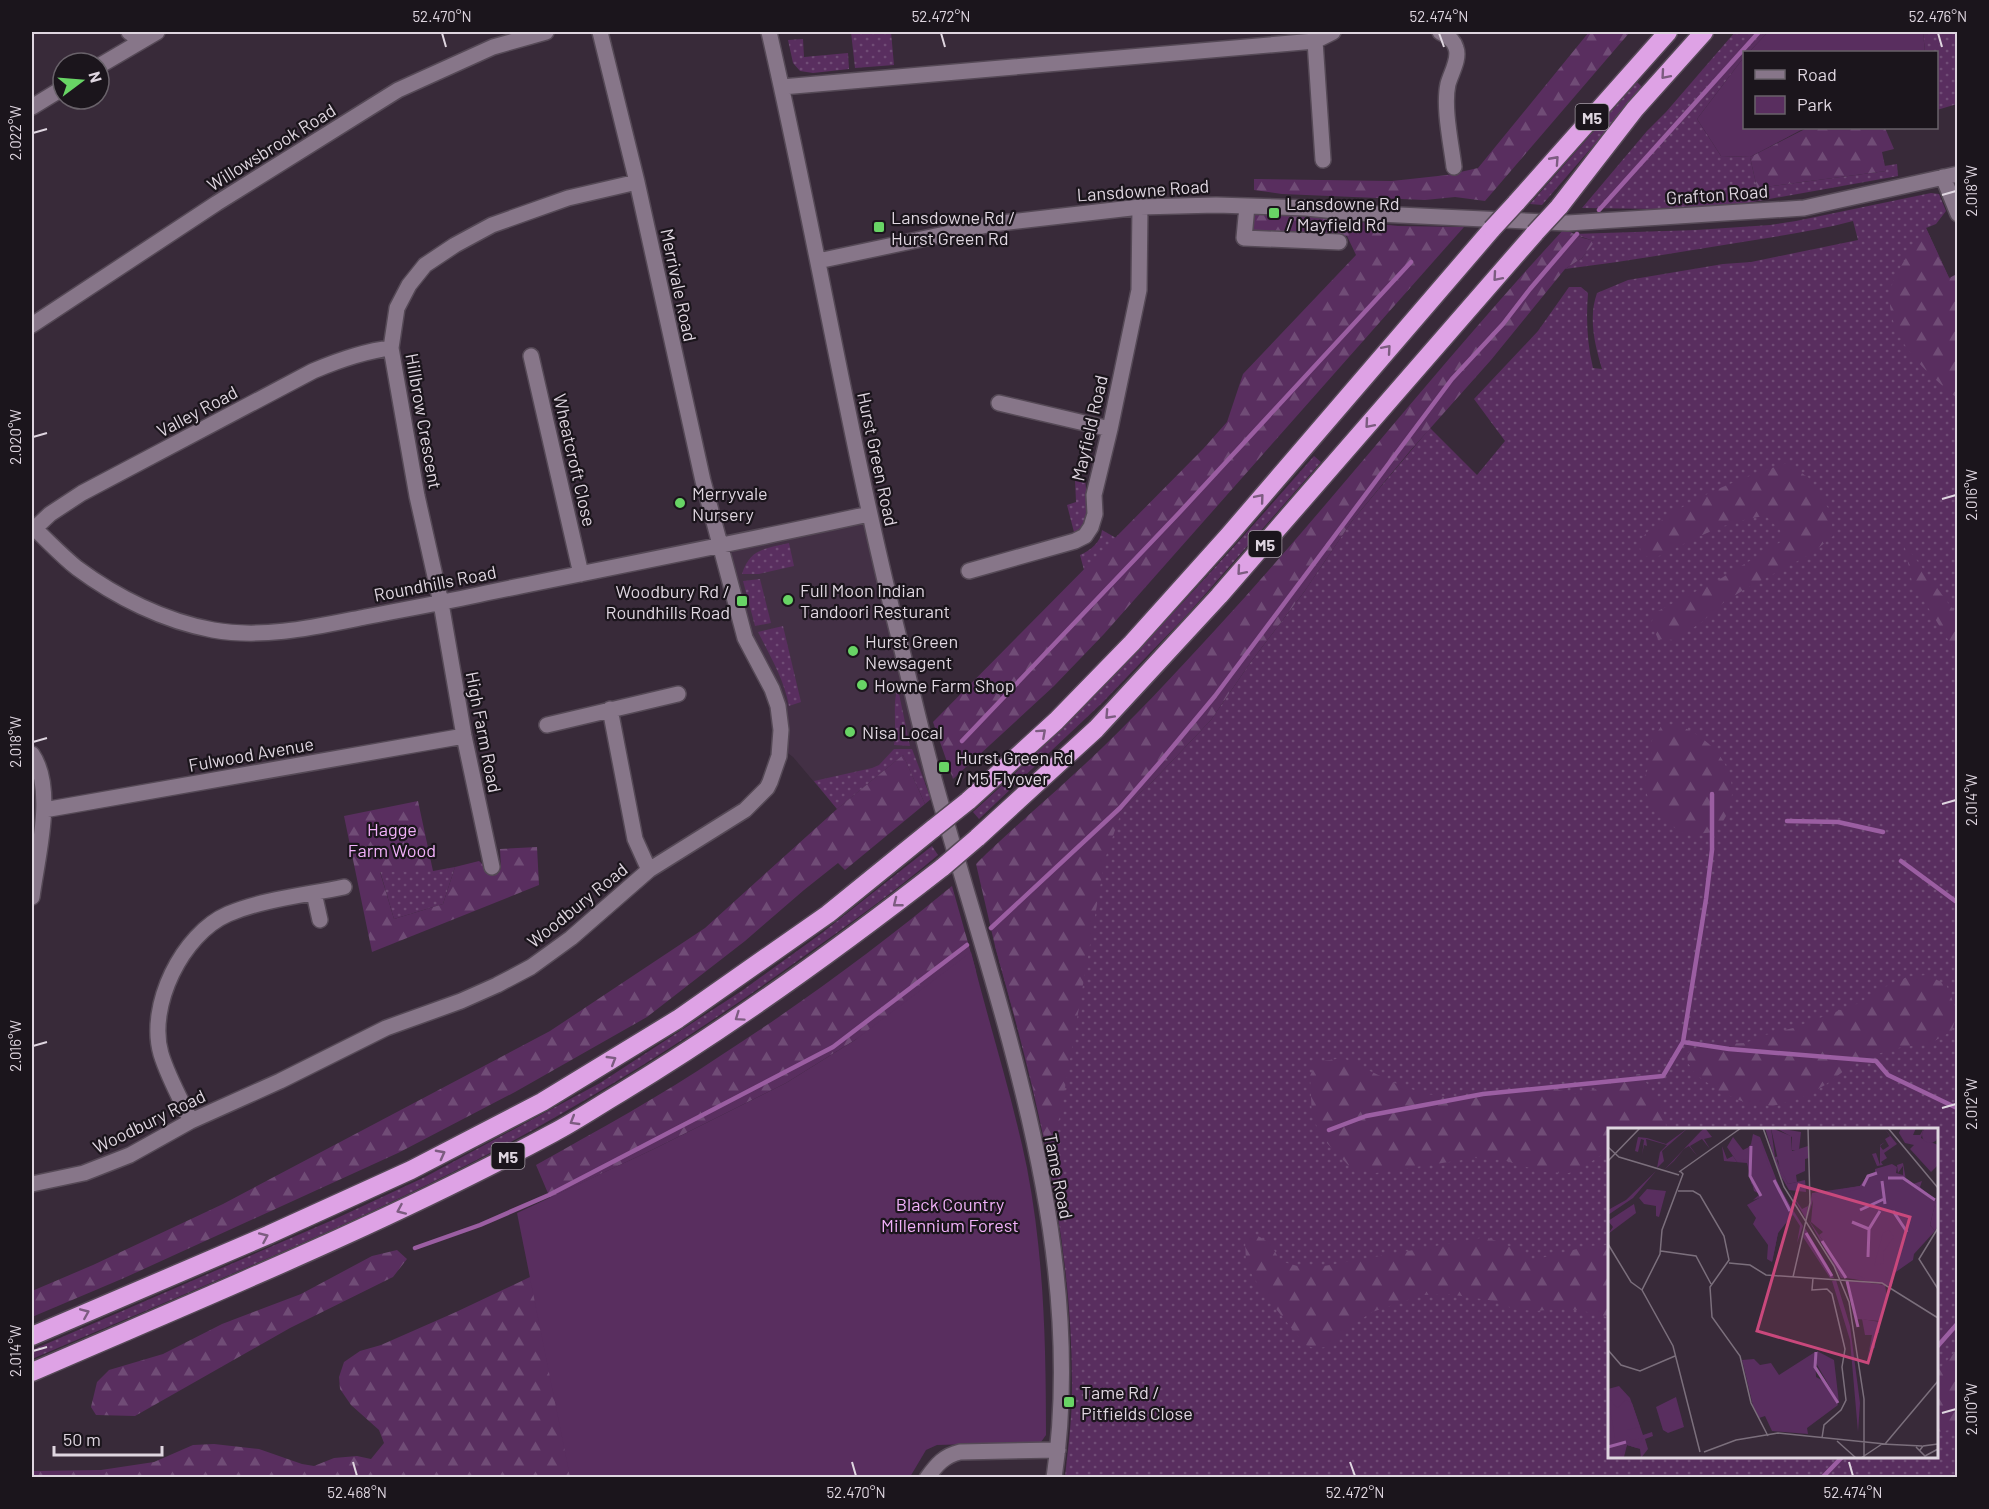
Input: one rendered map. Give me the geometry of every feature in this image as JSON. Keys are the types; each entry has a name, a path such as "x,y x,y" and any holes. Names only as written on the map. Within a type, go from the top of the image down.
{"highway":[{"name":"M5","path":"32,1336 268,1235 411,1170 542,1102 678,1019 828,914 968,801 1056,721 1132,643 1229,535 1492,229 1668,32"},
{"name":"M5","path":"32,1372 425,1199 554,1132 694,1048 846,943 943,867 1096,729 1220,596 1559,207 1635,109 1704,32"}],"street":[{"path":"111,56 135,36 157,32"},
{"name":"Willowsbrook Road","path":"32,325 217,203 398,90 493,47 546,32"},
{"name":"Merrivale Road","path":"600,32 637,182 701,470 721,546"},
{"name":"Hurst Green Road","path":"769,32 869,514 934,779 968,890"},
{"path":"782,87 1315,41 1333,32"},
{"path":"1440,32 1448,36 1456,48 1456,61 1448,87 1448,113 1454,167"},
{"path":"1315,41 1323,160"},
{"path":"32,107 51,95"},
{"path":"1950,176 1958,214"},
{"name":"Grafton Road","path":"1475,219 1568,223 1804,208 1950,176"},
{"name":"Hillbrow Crescent","path":"441,603 417,496 391,348 398,308 409,285 425,265 492,225 568,198 637,182"},
{"path":"1247,206 1244,238 1339,242"},
{"name":"Lansdowne Road","path":"818,261 992,224 1140,207 1247,206 1475,219"},
{"name":"Mayfield Road","path":"969,571 1075,541 1085,536 1091,527 1095,514 1094,495 1139,290 1140,207"},
{"name":"Valley Road","path":"33,529 50,514 82,493 314,371 363,353 391,348"},
{"name":"Wheatcroft Close","path":"531,356 581,574"},
{"path":"999,403 1110,429"},
{"name":"Roundhills Road","path":"33,529 76,567 101,585 152,612 190,625 242,633 289,631 441,603 869,514"},
{"name":"Woodbury Road","path":"32,1184 102,1167 130,1155 191,1121 280,1081 386,1028 497,985 531,967 571,938 649,870 745,810 767,788 779,756 781,730 778,706 772,689 745,638 721,546"},
{"name":"High Farm Road","path":"441,603 464,736 492,867"},
{"path":"547,725 678,694"},
{"path":"610,709 635,838 649,870"},
{"name":"Fulwood Avenue","path":"44,810 464,736"},
{"path":"32,754 38,762 44,810 32,897"},
{"path":"191,1121 161,1054 159,1040 159,1024 165,988 177,963 189,945 225,915 250,906 344,887"},
{"name":"Tame Road","path":"968,890 1020,1083 1045,1198 1058,1302 1061,1401 1058,1450 1053,1478"},
{"path":"314,893 320,920"},
{"path":"927,1478 938,1463 948,1455 960,1452 1058,1450"}],"shaded area":[{"path":"869,514 934,779 853,822 837,809 793,757 780,747 781,730 745,638 721,546"}],"green space":[{"path":"851,32 891,32 894,65 855,68"},
{"path":"1589,32 1630,32 1485,201 1455,197 1425,200 1282,194 1254,190 1254,179 1392,181 1447,175 1478,168"},
{"path":"1735,32 1768,32 1750,51 1743,51 1743,58 1697,119 1721,156 1750,157 1757,188 1886,171 1884,166 1897,164 1898,176 1747,203 1662,209 1582,208"},
{"path":"1768,32 1923,32 1925,51 1750,51"},
{"path":"1923,32 1957,32 1957,104 1938,110 1938,51 1925,51"},
{"path":"803,39 804,57 848,53 849,69 813,73 800,71 793,63 788,40"},
{"path":"1743,58 1743,129 1803,129 1750,157 1721,156 1697,119"},
{"path":"1637,82 1643,88 1542,205 1530,204"},
{"path":"1805,129 1885,129 1894,149 1882,152 1886,171 1757,188 1750,157"},
{"path":"1931,193 1939,194 1946,211 1936,224 1926,228 1958,297 1957,1477 1065,1477 1072,1402 1071,1334 1059,1222 1038,1111 995,946 1084,845 1153,781 1211,720 1250,663 1304,592 1352,521 1430,428 1477,475 1505,441 1474,399 1538,331 1569,287 1581,287 1588,293 1587,312 1591,359 1593,368 1602,369 1593,322 1597,293 1628,280 1723,264 1751,262 1858,240 1853,221 1792,234 1565,269 1582,258 1594,241 1573,234 1770,225"},
{"path":"1254,213 1398,226 1464,227 1104,634 1054,686 953,779 933,722 1203,449 1227,422 1243,374 1356,255 1347,236 1254,231 1252,224"},
{"path":"1926,228 1949,278 1957,274 1957,398 1910,353 1894,325 1890,309 1890,293 1895,277"},
{"path":"1564,229 1595,241 1582,258 1565,269 1491,360 1410,451 1352,521 1304,592 1250,663 1211,720 1122,810 1105,859 1051,1168 1027,1061 995,946 976,864 1110,740 1199,648"},
{"path":"1314,456 1321,462 1186,616 1103,702 979,819 973,812 1063,727 1149,639"},
{"path":"1787,463 1809,478 1830,511 1833,536 1811,554 1723,603 1702,622 1674,640 1658,639 1651,623 1656,612 1720,579 1782,541 1780,530 1766,516 1735,522 1653,559 1641,554 1639,541 1669,515 1688,504 1749,476"},
{"path":"1085,479 1088,524 1075,536 1067,505 1076,502 1075,480"},
{"path":"1102,530 1116,538 1084,570 1080,555 1094,546"},
{"path":"789,543 794,566 759,574 742,574 745,565 754,554"},
{"path":"1904,543 1957,615 1957,654 1912,582"},
{"path":"760,579 771,623 755,626 743,581"},
{"path":"783,626 801,702 789,706 780,677 758,632"},
{"path":"898,689 910,746 894,745 895,700"},
{"path":"1662,725 1683,727 1700,737 1722,759 1729,773 1732,787 1731,802 1715,832 1686,835 1667,823 1648,799 1644,780 1651,759 1652,740"},
{"path":"894,749 912,749 931,799 925,804 903,755 837,809 814,781 872,768 879,765"},
{"path":"903,755 925,804 845,870 838,863 745,941 647,1017 515,1092 398,1153 124,1278 32,1317 32,1291 223,1204 550,1031 705,928 837,809"},
{"name":"Hagge Farm Wood","path":"418,801 433,871 380,872 394,919 443,904 455,867 479,861 493,874 501,869 500,849 537,847 539,885 372,952 344,816"},
{"path":"932,846 938,855 835,934 754,992 659,1055 561,1114 461,1168 316,1237 32,1359 32,1350 335,1219 425,1177 600,1083 743,990 822,933"},
{"path":"455,867 443,904 394,919 380,871 433,871"},
{"path":"952,886 976,971 855,1040 786,1083 550,1198 536,1165 698,1071 839,974"},
{"name":"Black Country Millennium Forest","path":"971,952 1014,1114 1033,1201 1044,1334 1046,1435 1041,1442 937,1445 926,1450 910,1477 570,1477 517,1213 656,1148 786,1083 855,1040"},
{"path":"1926,975 1946,984 1957,1012 1952,1031 1929,1044 1902,1047 1860,1059 1825,1085 1801,1098 1773,1106 1748,1104 1719,1091 1695,1074 1688,1063 1687,1053 1702,1045 1745,1043 1793,1028 1859,1003 1890,984 1907,977"},
{"path":"1343,1058 1399,1085 1426,1094 1461,1098 1487,1096 1527,1087 1550,1088 1577,1094 1605,1087 1624,1075 1640,1074 1661,1106 1666,1128 1608,1128 1608,1151 1569,1173 1543,1172 1503,1160 1475,1158 1376,1173 1351,1168 1324,1140 1312,1117 1310,1076 1316,1062"},
{"path":"1255,1234 1271,1244 1280,1261 1301,1267 1324,1266 1486,1237 1514,1248 1533,1260 1589,1246 1608,1245 1608,1318 1579,1310 1513,1309 1495,1301 1448,1294 1423,1295 1372,1312 1353,1325 1332,1345 1317,1349 1305,1345 1253,1277 1246,1262 1245,1239"},
{"path":"397,1250 407,1259 393,1277 290,1328 135,1416 96,1415 91,1407 97,1382 109,1370 163,1354 222,1324 301,1294 372,1256"},
{"path":"530,1277 541,1277 577,1477 32,1478 33,1471 101,1470 154,1462 193,1445 214,1444 259,1449 314,1466 334,1458 357,1456 371,1459 384,1443 379,1430 351,1405 340,1389 339,1377 344,1362 360,1351 381,1345"},
{"path":"1957,1349 1957,1429 1938,1432 1938,1371"}],"waterway":[{"path":"1599,210 1759,32"},
{"path":"991,928 1120,808 1161,761 1215,696 1452,379 1503,324 1577,234"},
{"path":"962,741 1179,513 1411,262"},
{"path":"1683,1042 1712,850 1712,794"},
{"path":"1787,821 1838,822 1883,832"},
{"path":"1901,861 1958,903"},
{"path":"415,1248 480,1225 549,1195 833,1047 967,945"},
{"path":"1329,1130 1366,1116 1483,1094 1663,1076 1683,1042 1729,1049 1876,1061 1888,1075 1957,1108"},
{"path":"1938,1346 1958,1323"},
{"path":"1822,1478 1841,1458"}],"place":[{"name":"Lansdowne Rd / Mayfield Rd","path":"1274,213"},
{"name":"Lansdowne Rd / Hurst Green Rd","path":"879,227"},
{"name":"Merryvale Nursery","path":"680,503"},
{"name":"Full Moon Indian Tandoori Resturant","path":"788,600"},
{"name":"Woodbury Rd / Roundhills Road","path":"742,601"},
{"name":"Hurst Green Newsagent","path":"853,651"},
{"name":"Howne Farm Shop","path":"862,685"},
{"name":"Nisa Local","path":"850,732"},
{"name":"Hurst Green Rd / M5 Flyover","path":"944,767"},
{"name":"Tame Rd / Pitfields Close","path":"1069,1402"}]}
